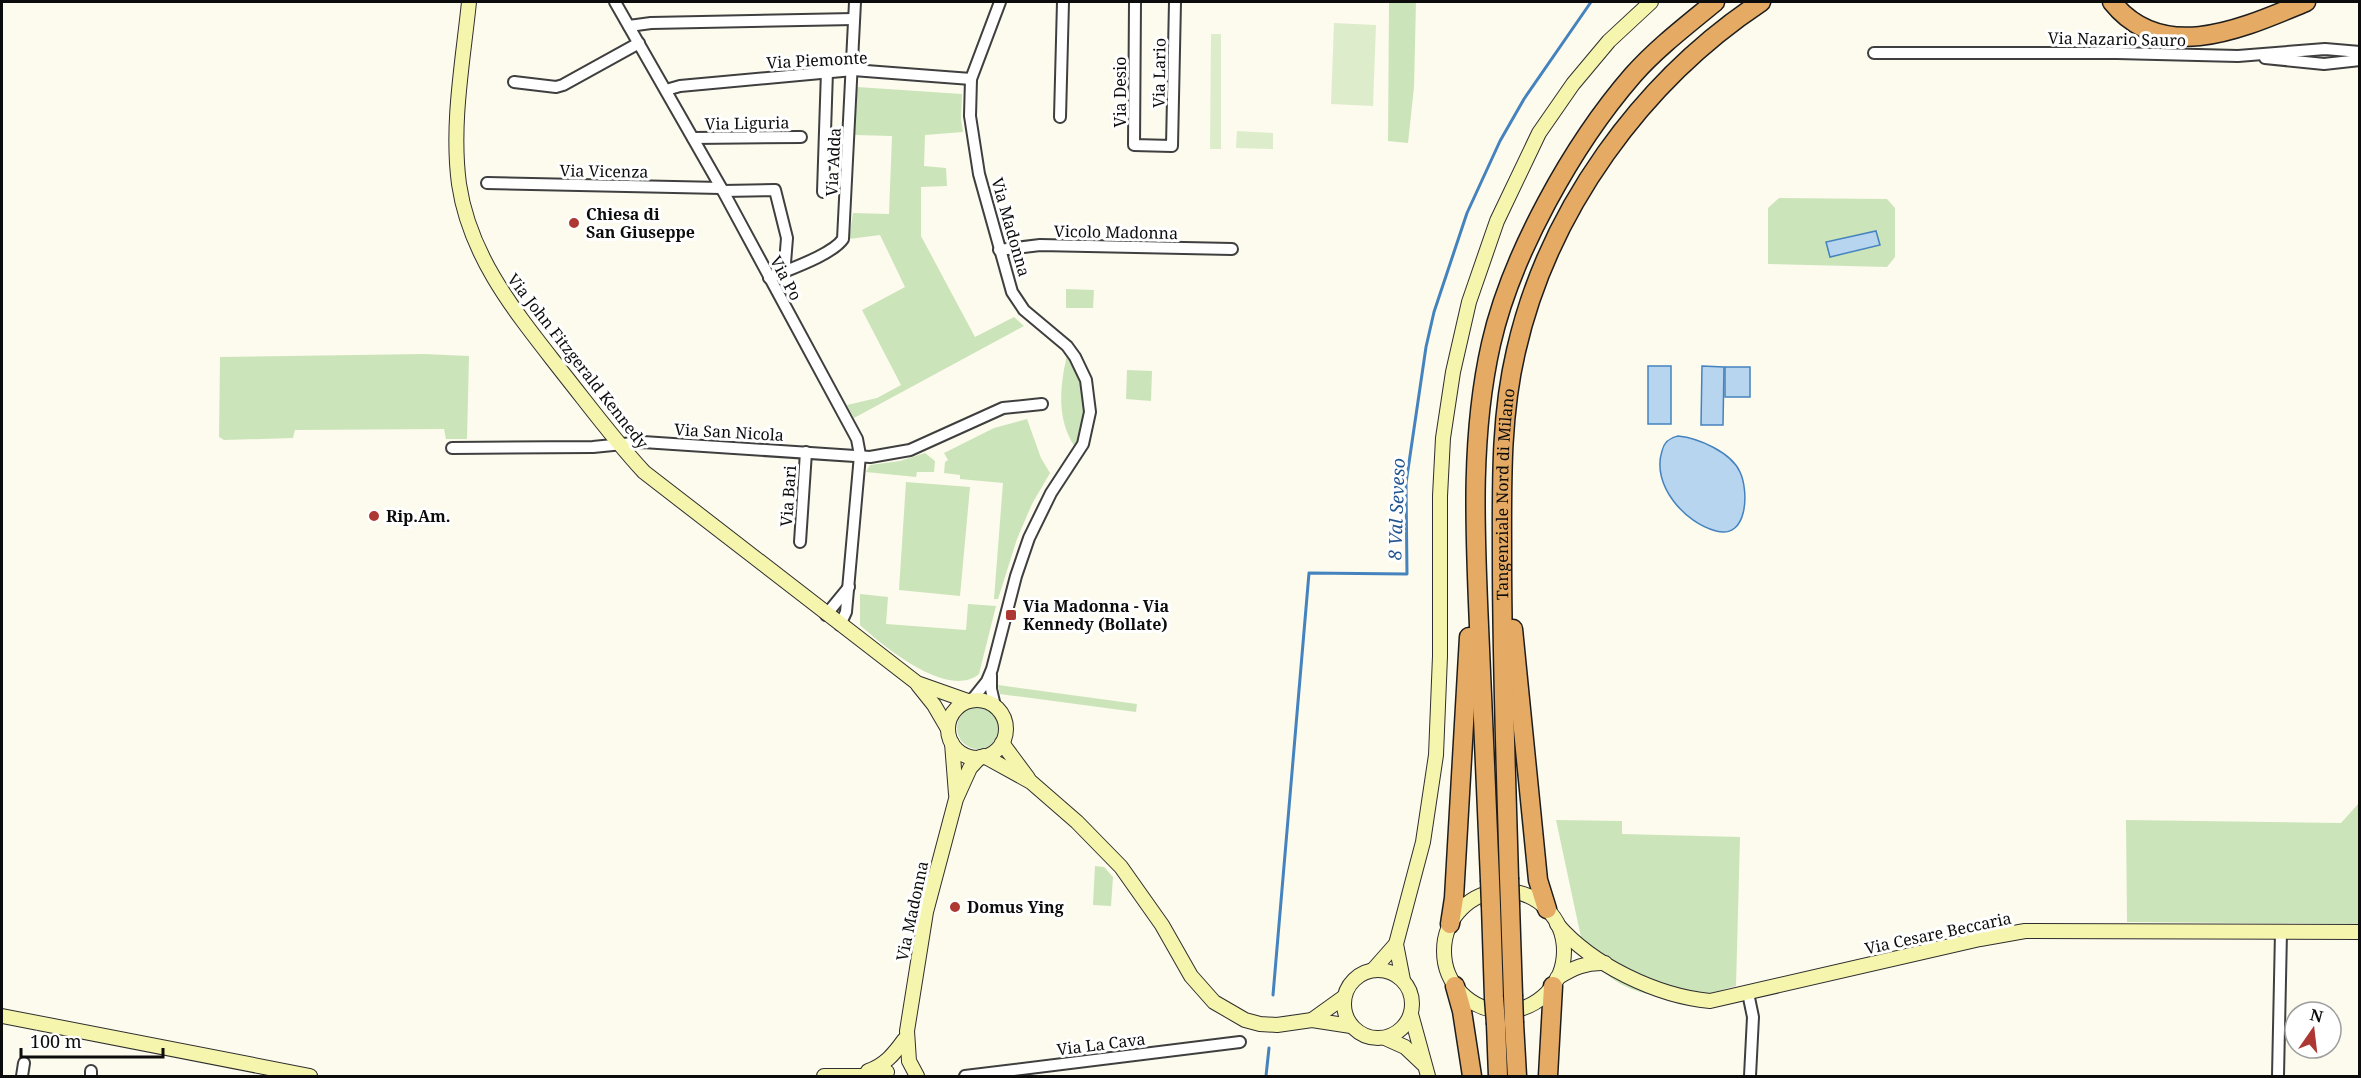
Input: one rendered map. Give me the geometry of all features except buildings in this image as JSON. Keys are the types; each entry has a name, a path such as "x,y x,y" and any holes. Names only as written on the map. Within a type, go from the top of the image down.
{"highway":[{"name":"Tangenziale Nord di Milano","path":"1498,1077 1475,518 1479,410 1491,343 1506,295 1529,239 1563,172 1604,111 1647,61 1715,2"},
{"name":"Tangenziale Nord di Milano","path":"1517,1077 1503,696 1502,516 1503,434 1516,351 1531,298 1561,230 1600,163 1644,102 1681,65 1727,24 1761,2"},
{"path":"2112,2 2121,12 2142,27 2164,35 2182,37 2232,31 2306,2"},
{"path":"1502,516 1538,880 1547,909"},
{"path":"1450,924 1454,898 1475,518"},
{"path":"1548,1077 1555,982"},
{"path":"1455,986 1462,1011 1472,1077"}],"street":[{"name":"Via John Fitzgerald Kennedy","path":"469,2 456,139 459,184 468,221 483,261 507,301 620,445 644,472 916,683 934,705 950,736"},
{"name":"Via Po","path":"615,2 722,189 857,439 860,455 849,587 846,612 840,625"},
{"name":"Via Adda","path":"769,278 822,254 839,244 843,238 855,2"},
{"name":"Via Madonna","path":"969,701 987,681 1029,538 1051,493 1083,444 1090,412 1086,380 1067,346 1024,310 1017,301 1008,281 979,174 970,116 971,79 1000,2"},
{"path":"1060,117 1063,2"},
{"name":"Via Desio","path":"1135,2 1134,145 1173,146"},
{"name":"Via Lario","path":"1173,146 1175,2"},
{"path":"1402,980 1396,944 1423,842 1436,755 1440,680 1441,468 1453,372 1469,302 1497,221 1539,133 1573,84 1609,41 1651,2"},
{"path":"629,26 651,23 854,19"},
{"path":"514,82 555,87 563,85 639,43"},
{"name":"Via Nazario Sauro","path":"1874,53 2117,53 2238,56 2325,49 2360,52"},
{"path":"2238,56 2324,64 2360,60"},
{"name":"Via Piemonte","path":"666,90 680,86 853,70 971,79"},
{"path":"823,192 827,71"},
{"name":"Via Liguria","path":"693,138 801,137"},
{"name":"Via Vicenza","path":"487,183 775,190 787,238 785,263 787,270"},
{"name":"Vicolo Madonna","path":"999,250 1040,245 1232,249"},
{"name":"Via San Nicola","path":"452,448 620,445 643,442 870,457 910,450 1003,408 1042,404"},
{"name":"Via Bari","path":"800,542 806,452"},
{"path":"826,615 849,587"},
{"name":"Via Madonna","path":"992,669 991,689 995,706"},
{"name":"Via John Fitzgerald Kennedy","path":"916,683 969,701"},
{"path":"969,701 983,701 995,706 1005,723 1002,743 993,752 982,756 968,756 960,752 950,736 949,722 955,711 969,701"},
{"name":"Via Madonna","path":"950,736 956,799"},
{"path":"1002,743 1031,782 1077,822 1121,867 1162,925 1191,976 1214,1002 1245,1020 1260,1024 1276,1026 1312,1020 1351,1026 1366,1036 1385,1038 1409,1051 1426,1071"},
{"path":"982,756 1031,782"},
{"name":"Via Madonna","path":"906,1035 926,912 956,799 970,768 982,756"},
{"path":"1555,982 1564,951 1557,924 1547,909 1524,895 1498,891 1473,900 1450,924 1444,951 1448,973 1462,994 1479,1006 1489,1009 1510,1011 1520,1009 1539,1000 1555,982 1581,965 1607,963"},
{"name":"Via Cesare Beccaria","path":"1557,924 1571,940 1651,987 1690,999 1710,1001 1980,939 2025,931 2360,932"},
{"path":"2278,1077 2281,932"},
{"path":"1312,1020 1344,997 1354,979 1373,970 1396,944"},
{"path":"1373,970 1392,972 1402,980 1412,996 1411,1014 1426,1071"},
{"path":"1748,993 1753,1017 1750,1077"},
{"path":"1344,997 1344,1009 1351,1026"},
{"path":"1385,1038 1401,1029 1411,1014"},
{"path":"2,1016 310,1077"},
{"path":"889,1071 906,1035"},
{"path":"906,1035 917,1074"},
{"path":"855,1076 878,1067 894,1054 906,1035"},
{"name":"Via La Cava","path":"965,1077 1240,1042"},
{"path":"22,1077 24,1063"},
{"path":"824,1077 874,1076 904,1064 917,1074"}],"green space":[{"path":"1389,2 1416,2 1414,87 1408,143 1388,141"},
{"path":"1334,23 1376,25 1373,106 1331,104"},
{"path":"1211,34 1221,34 1221,149 1210,149"},
{"path":"857,87 962,94 963,132 925,135 924,166 946,168 947,186 921,187 921,236 975,337 1014,317 1024,326 854,418 847,405 877,398 901,385 862,310 905,287 880,235 849,239 853,213 889,214 892,136 855,135"},
{"path":"1237,131 1273,133 1273,149 1236,148"},
{"path":"1779,198 1887,199 1895,208 1895,257 1887,267 1768,264 1768,208"},
{"path":"1066,289 1094,290 1093,308 1066,308"},
{"path":"424,354 469,356 467,439 446,439 444,429 295,430 293,438 224,440 219,437 220,357"},
{"path":"1067,355 1079,377 1084,400 1083,424 1075,447 1062,414 1061,390"},
{"path":"1127,370 1152,371 1151,401 1126,399"},
{"path":"1027,419 1041,458 1050,473 1032,504 1017,539 998,599 994,599 1003,483 960,479 960,475 944,473 945,462 948,460 944,453 994,428"},
{"path":"925,453 935,461 934,472 917,472 916,477 866,472 870,465 900,461"},
{"path":"906,482 970,487 960,596 899,590"},
{"path":"860,594 888,597 886,624 966,630 968,604 996,606 979,674 966,680 951,680 916,667 900,657 860,625"},
{"path":"998,685 1137,704 1136,712 1000,694"},
{"path":"978,707 986,708 993,713 998,720 998,736 993,743 986,748 978,749 970,748 963,743 958,736 957,728 958,720 963,713 970,708"},
{"path":"2359,803 2359,924 2127,922 2126,820 2341,823"},
{"path":"1556,820 1622,821 1622,834 1740,837 1736,986 1697,995 1674,997 1657,995 1627,987 1601,970 1582,942"},
{"path":"1095,866 1104,867 1113,877 1111,906 1093,905"}],"water":[{"path":"1876,231 1880,245 1830,257 1826,242"},
{"path":"1648,366 1671,366 1671,424 1648,424"},
{"path":"1702,366 1724,367 1723,425 1701,425"},
{"path":"1725,367 1750,367 1750,397 1725,397"},
{"path":"1678,436 1713,447 1736,465 1743,480 1745,501 1740,521 1735,528 1727,532 1704,527 1682,511 1673,501 1661,477 1660,464 1664,445"}],"waterway":[{"name":"8 Val Seveso","path":"1273,995 1309,573 1407,574 1406,483 1426,347 1434,312 1467,213 1500,141 1524,99 1591,2"},
{"name":"8 Val Seveso","path":"1266,1076 1269,1048"}],"place":[{"name":"Chiesa di San Giuseppe","path":"574,223"},
{"name":"Rip.Am.","path":"374,516"},
{"name":"Via Madonna - Via Kennedy (Bollate)","path":"1011,615"},
{"name":"Domus Ying","path":"955,907"}]}
